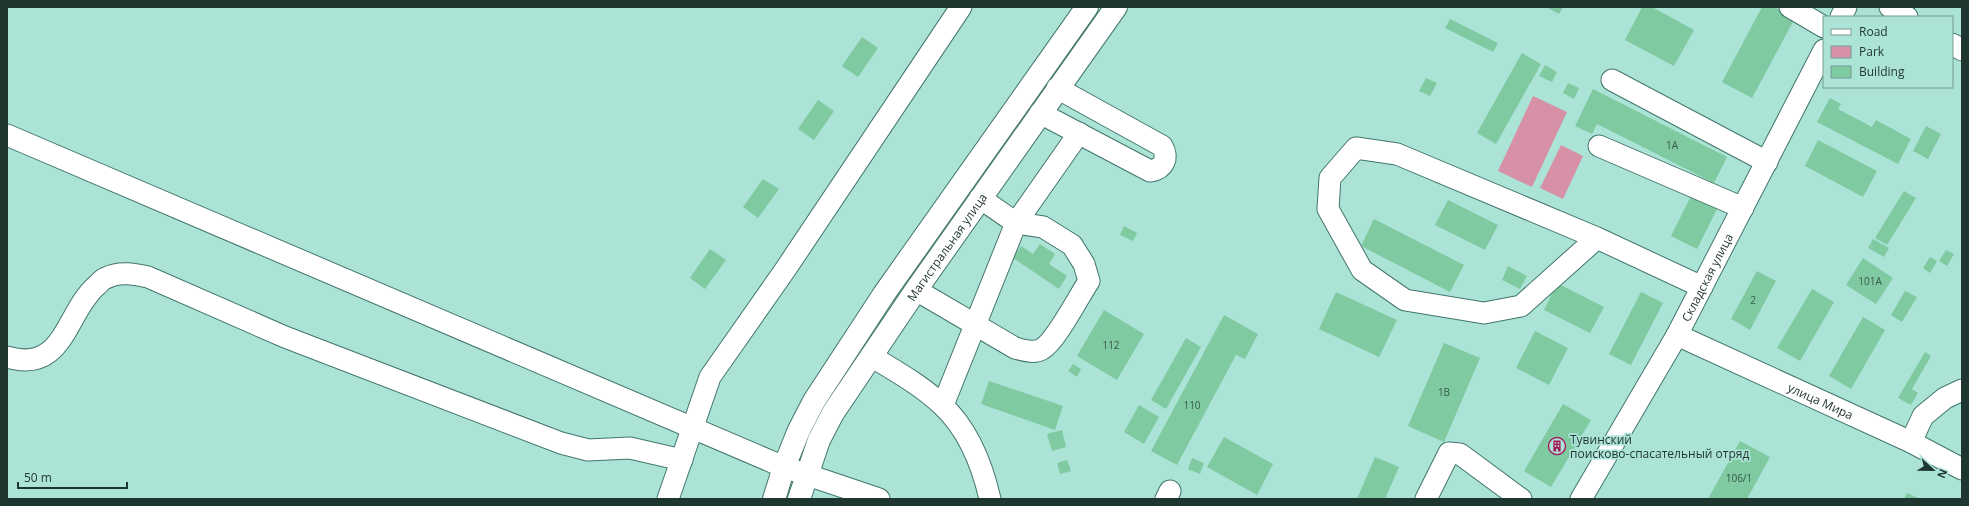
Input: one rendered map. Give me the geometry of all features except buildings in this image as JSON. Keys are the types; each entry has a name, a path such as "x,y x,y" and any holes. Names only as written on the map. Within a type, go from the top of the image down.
{"main road":[{"name":"Магистральная улица","path":"774,499 798,430 814,402 884,294 1087,7"},
{"name":"Магистральная улица","path":"799,499 819,440 833,413 980,198 1116,7"}],"street":[{"path":"668,499 710,377 785,270 961,7"},
{"path":"1790,7 1823,26"},
{"path":"1842,16 1846,7"},
{"path":"1890,7 1905,16"},
{"path":"1953,45 1962,50"},
{"name":"Складская улица","path":"1582,499 1677,335 1823,52"},
{"path":"1612,80 1767,162"},
{"path":"1040,113 1150,171 1160,167 1166,157 1162,146 1057,88"},
{"path":"943,405 1016,223 1079,134"},
{"path":"7,135 784,467 879,499"},
{"path":"1599,146 1743,208"},
{"path":"1597,238 1522,306 1484,313 1405,300 1362,270 1328,209 1330,178 1356,148 1397,154 1597,238 1702,287"},
{"path":"916,290 1015,348 1028,352 1042,350 1052,340 1089,281 1084,264 1072,246 1043,227 1016,223 980,198"},
{"path":"7,357 17,360 36,360 57,345 87,294 106,278 129,273 148,277 285,337 561,443 588,450 630,448 682,460"},
{"name":"улица Мира","path":"1677,335 1911,442 1962,469"},
{"path":"871,356 921,388 943,405 970,440 987,484 990,499"},
{"path":"1911,442 1923,416 1944,398 1962,390"},
{"path":"1426,499 1449,453 1460,454 1522,499"}],"green space":[{"path":"1533,96 1567,112 1532,187 1498,171"},
{"path":"1561,145 1583,156 1563,199 1540,188"}],"place":[{"name":"Тувинский поисково-спасательный отряд","path":"1557,446"}]}
